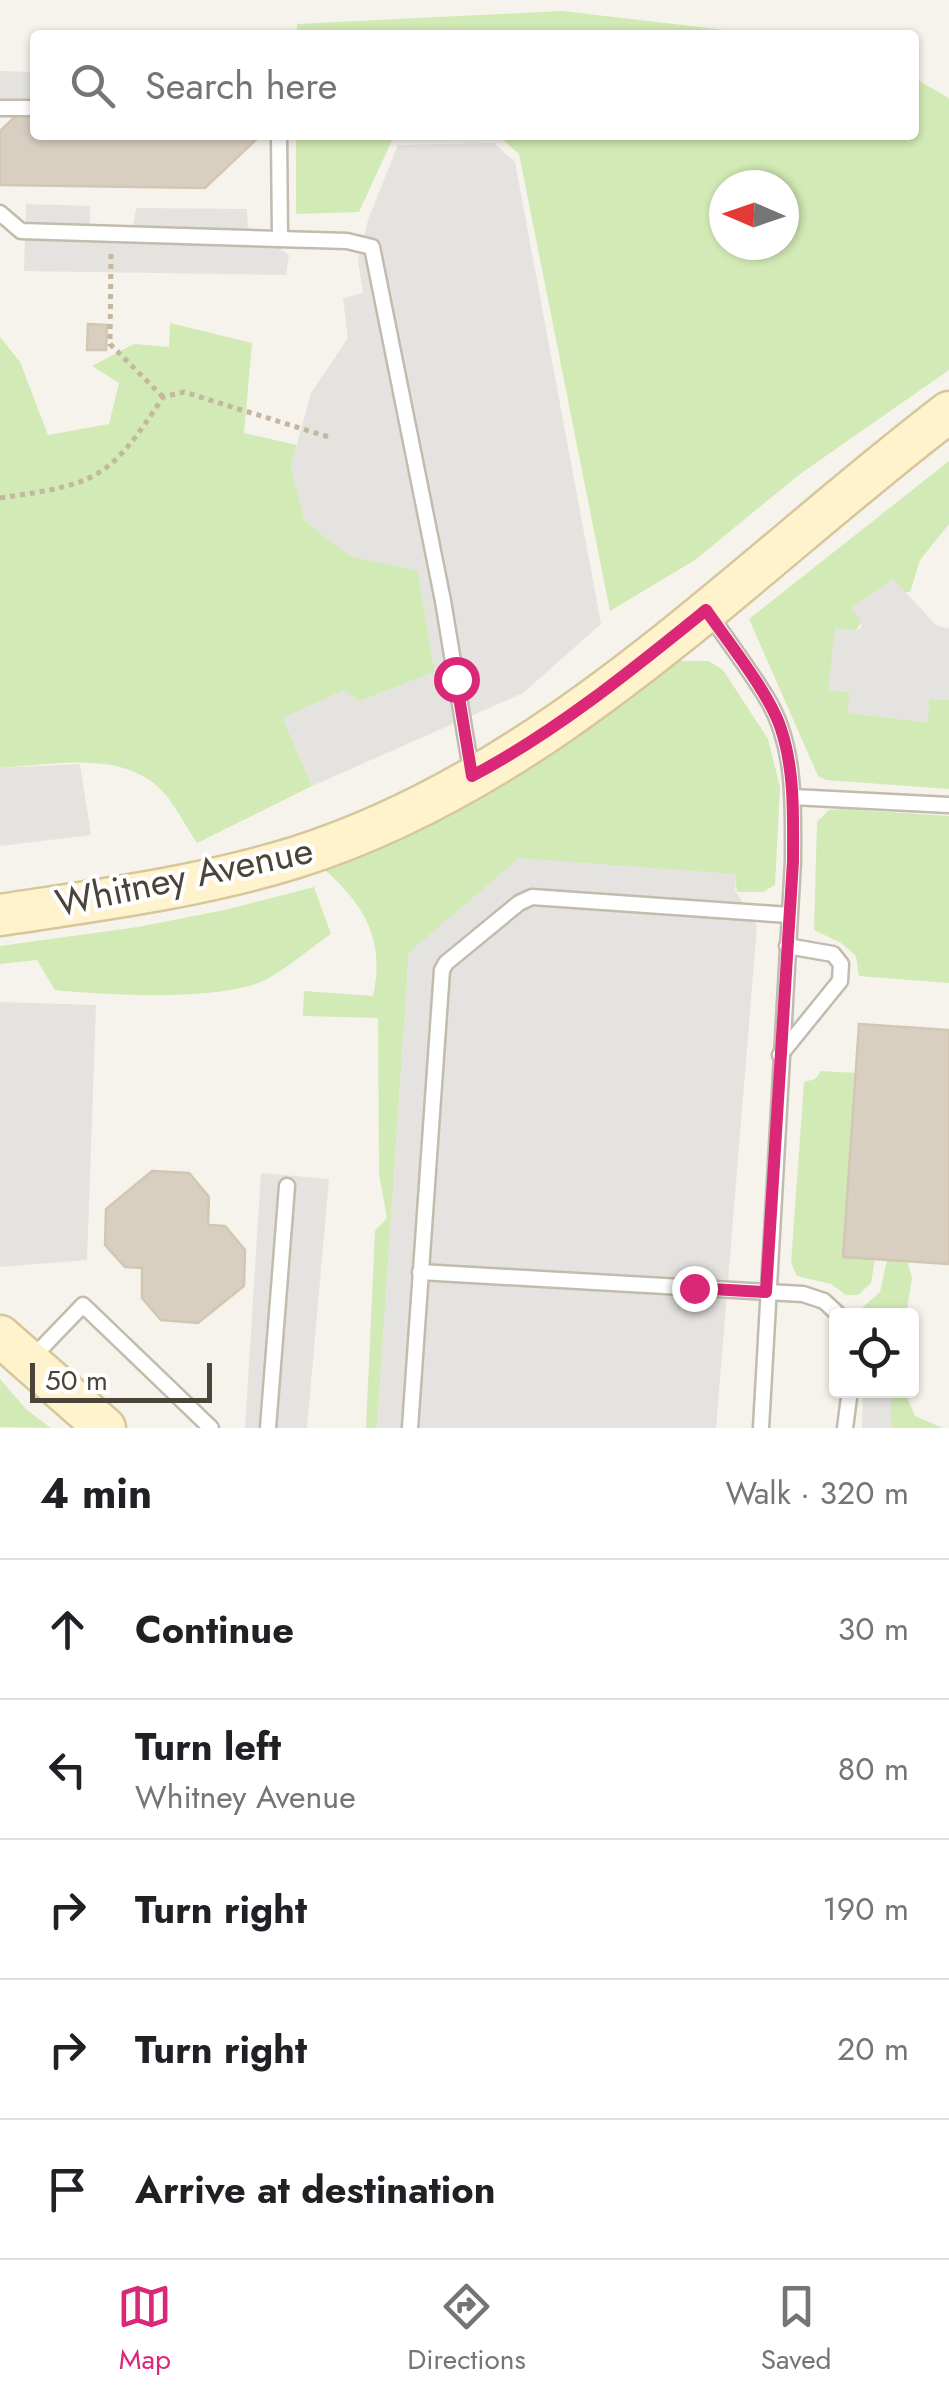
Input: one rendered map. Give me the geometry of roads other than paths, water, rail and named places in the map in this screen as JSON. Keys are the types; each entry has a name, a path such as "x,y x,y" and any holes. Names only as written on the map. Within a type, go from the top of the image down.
{"main road":[{"name":"Whitney Avenue","path":"0,914 171,886 297,857 380,825 498,763 629,672 949,412"},
{"path":"14,1349 105,1428"}],"lane":[{"path":"0,108 30,108"},
{"path":"279,140 280,238"},
{"path":"0,214 20,231 347,241 372,247 443,600 472,776"},
{"path":"706,610 775,715 781,728 793,796 761,1428"},
{"path":"793,796 949,805"},
{"path":"410,1428 442,970 446,963 519,903 532,897 789,916"},
{"path":"780,1056 840,981 840,964 833,954 787,946"},
{"path":"268,1428 288,1186"},
{"path":"420,1272 803,1294 831,1308"},
{"path":"14,1349 83,1304 212,1428"},
{"path":"845,1428 849,1398"}]}
